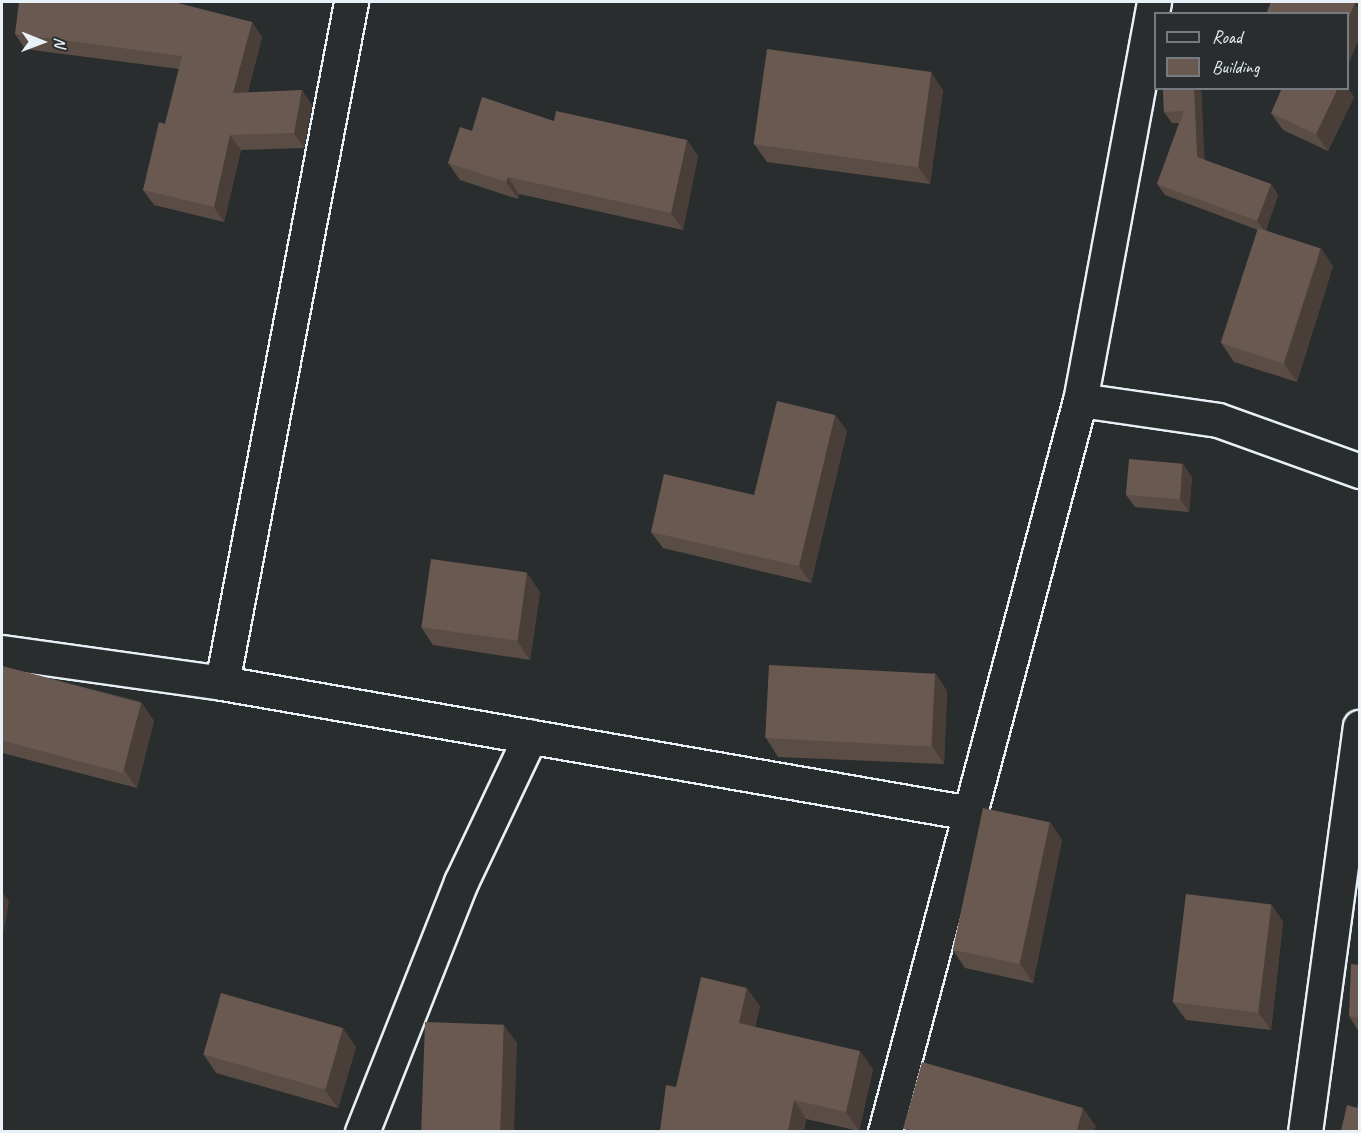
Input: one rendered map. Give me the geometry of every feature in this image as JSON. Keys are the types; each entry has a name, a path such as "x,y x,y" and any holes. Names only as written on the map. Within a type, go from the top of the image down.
{"street":[{"path":"222,683 351,2"},
{"path":"885,1131 1080,400 1154,2"},
{"path":"1080,400 1218,420 1359,471"},
{"path":"2,652 222,683 970,813"},
{"path":"1305,1131 1359,727"},
{"path":"362,1131 461,882 530,736"}],"building":[{"path":"19,2 174,2 252,22 233,93 302,90 294,133 230,135 214,207 143,190 159,122 165,124 182,56 15,34"},
{"path":"1271,2 1359,2 1359,4 1355,3 1349,17 1349,12 1267,12"},
{"path":"767,49 931,72 918,167 754,144"},
{"path":"1163,90 1194,90 1197,157 1271,184 1257,221 1157,184 1184,111 1164,112"},
{"path":"1281,90 1337,90 1316,134 1271,113"},
{"path":"482,97 554,121 556,111 687,140 671,213 508,177 506,182 448,163 460,127 472,131"},
{"path":"1258,228 1321,248 1283,363 1221,343"},
{"path":"777,401 835,415 799,566 651,532 664,474 754,495"},
{"path":"1129,459 1183,464 1180,500 1126,495"},
{"path":"431,559 527,572 517,641 421,627"},
{"path":"769,665 935,674 931,747 765,738"},
{"path":"2,666 141,703 122,773 2,741"},
{"path":"983,808 1050,822 1019,964 953,950"},
{"path":"1186,894 1271,904 1258,1013 1173,1002"},
{"path":"1351,964 1359,965 1359,1018 1349,1016"},
{"path":"701,977 747,988 739,1023 860,1051 846,1112 794,1100 788,1131 660,1131 666,1085 676,1087"},
{"path":"221,993 343,1028 325,1090 203,1055"},
{"path":"425,1022 504,1025 500,1132 421,1131"},
{"path":"922,1062 1083,1108 1077,1131 914,1131 903,1129"},
{"path":"1359,1098 1359,1131 1341,1131 1347,1105 1357,1108"}]}
